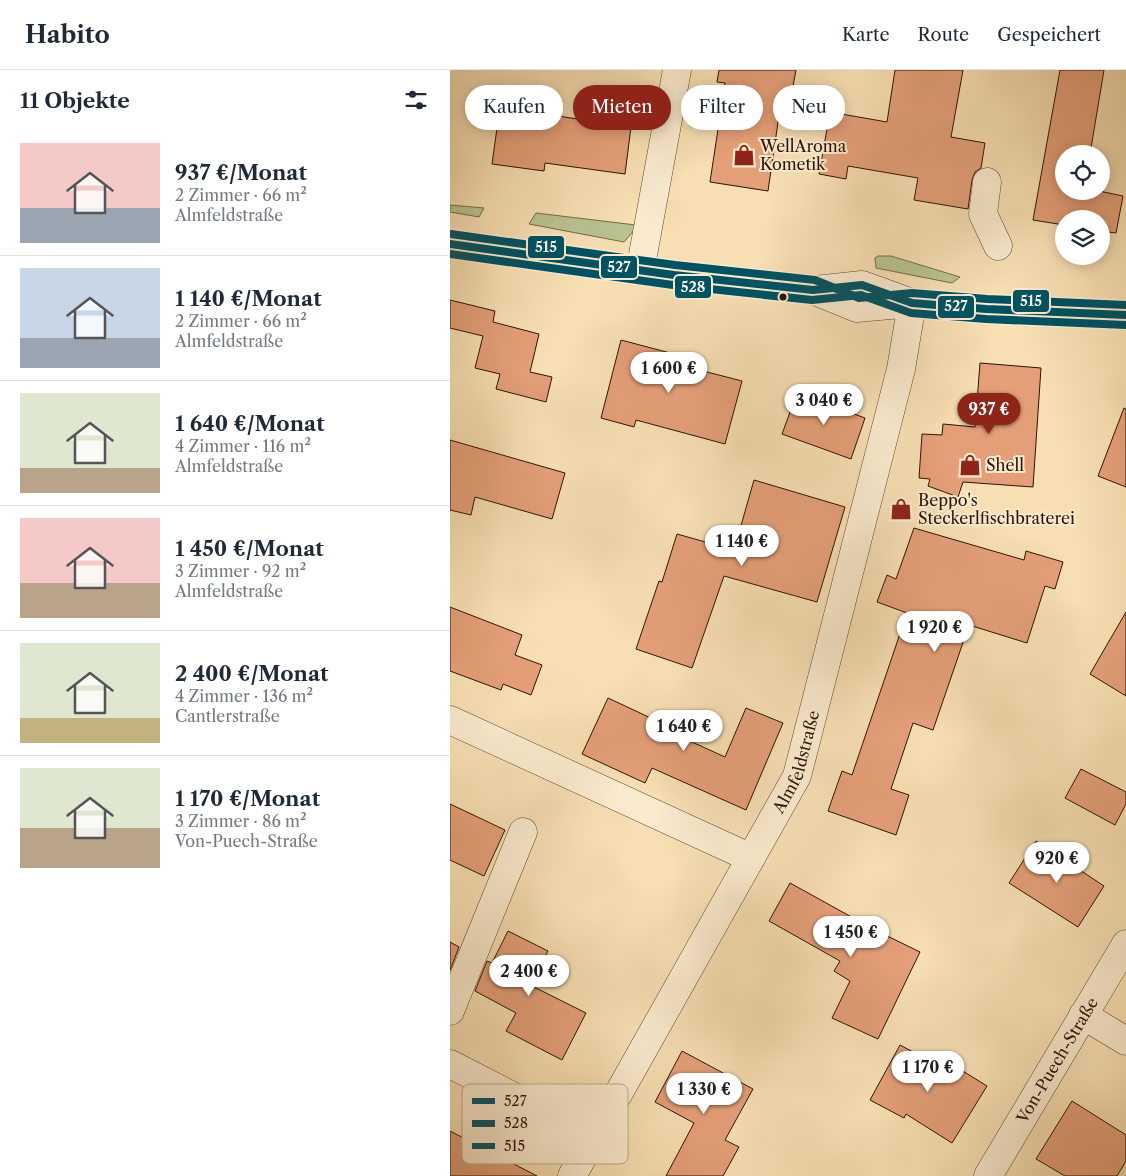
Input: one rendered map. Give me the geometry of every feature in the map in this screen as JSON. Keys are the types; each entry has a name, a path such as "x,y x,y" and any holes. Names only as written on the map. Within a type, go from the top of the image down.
{"street":[{"path":"640,271 677,70"},
{"path":"988,182 983,214 998,246"},
{"path":"450,244 640,271 812,290 862,284 912,303 986,309 1126,315"},
{"name":"Almfeldstraße","path":"624,1084 797,776 901,369 912,303"},
{"path":"450,720 751,858"},
{"path":"450,1011 523,832"},
{"name":"Von-Puech-Straße","path":"988,1176 1126,944"},
{"path":"1083,1015 1126,1041"},
{"path":"450,1064 489,1084"},
{"name":"Almfeldstraße","path":"572,1176 579,1164"}],"green space":[{"path":"450,205 484,208 479,217 450,212"},
{"path":"536,213 636,225 636,228 624,242 529,224"},
{"path":"878,256 891,256 960,277 952,283 876,268 875,258"}],"building":[{"path":"719,70 796,70 793,85 773,85 773,130 777,130 768,191 710,182 718,130 763,130 763,85 725,85 725,83 717,82"},
{"path":"895,70 963,70 951,137 985,143 981,168 975,172 972,180 968,209 914,200 918,178 848,166 846,179 819,174 827,130 845,130 845,115 887,122"},
{"path":"1060,70 1104,70 1092,145 1055,145 1055,200 1110,200 1110,193 1123,196 1116,233 1110,232 1110,210 1055,210 1055,224 1033,220"},
{"path":"563,117 573,118 573,130 631,130 625,174 545,163 544,171 492,164 497,130 563,130"},
{"path":"450,300 495,311 493,322 539,334 530,372 552,377 546,402 496,389 500,374 475,368 483,336 450,328"},
{"path":"621,340 674,354 672,363 742,381 725,444 636,420 634,427 601,418"},
{"path":"980,363 1041,368 1033,487 963,482 958,497 928,486 930,479 919,478 922,434 942,435 943,424 975,427"},
{"path":"797,393 865,418 851,459 782,434"},
{"path":"1124,408 1126,409 1126,487 1098,476"},
{"path":"450,440 565,473 552,519 475,497 471,515 450,510"},
{"path":"754,480 845,507 817,602 724,576 692,668 636,649 659,581 662,582 677,534 734,550"},
{"path":"914,528 1024,560 1026,551 1063,562 1055,589 1045,586 1027,643 969,625 933,730 913,723 891,789 909,795 896,835 828,811 842,771 852,775 907,613 877,602 887,575 896,579"},
{"path":"450,607 522,635 515,655 542,665 531,695 503,684 501,690 450,671"},
{"path":"1126,612 1126,696 1090,674"},
{"path":"608,698 670,727 668,731 725,757 746,708 783,723 746,810 652,768 645,783 582,754"},
{"path":"1081,769 1126,792 1126,804 1115,825 1065,798"},
{"path":"450,804 505,830 484,876 450,860"},
{"path":"1036,841 1104,886 1078,927 1009,883"},
{"path":"790,883 875,930 920,952 878,1039 832,1018 850,981 834,971 840,961 769,921"},
{"path":"508,931 548,951 530,985 586,1013 562,1060 506,1031 516,1013 475,991 487,961 492,963"},
{"path":"450,942 459,947 450,970"},
{"path":"900,1045 949,1071 953,1065 987,1086 952,1143 906,1114 904,1118 870,1100"},
{"path":"682,1051 753,1089 725,1140 739,1147 723,1176 666,1176 694,1123 655,1102"},
{"path":"1072,1101 1126,1135 1126,1161 1117,1176 1065,1176 1036,1159"},
{"path":"450,1131 462,1137 462,1164 514,1164 537,1176 450,1176"}],"transit line":[{"name":"515","path":"451,234 675,265 815,280 859,298 912,293 987,299 1126,305"},
{"name":"527","path":"450,244 674,275 813,290 862,285 912,303 986,309 1126,315"},
{"name":"528","path":"450,254 673,285 812,300 861,295 911,313 986,319 1126,325"}],"place":[{"name":"WellAroma Kometik","path":"744,155"},
{"name":"Shell","path":"970,465"},
{"name":"Beppo's Steckerlfischbraterei","path":"901,509"}]}
